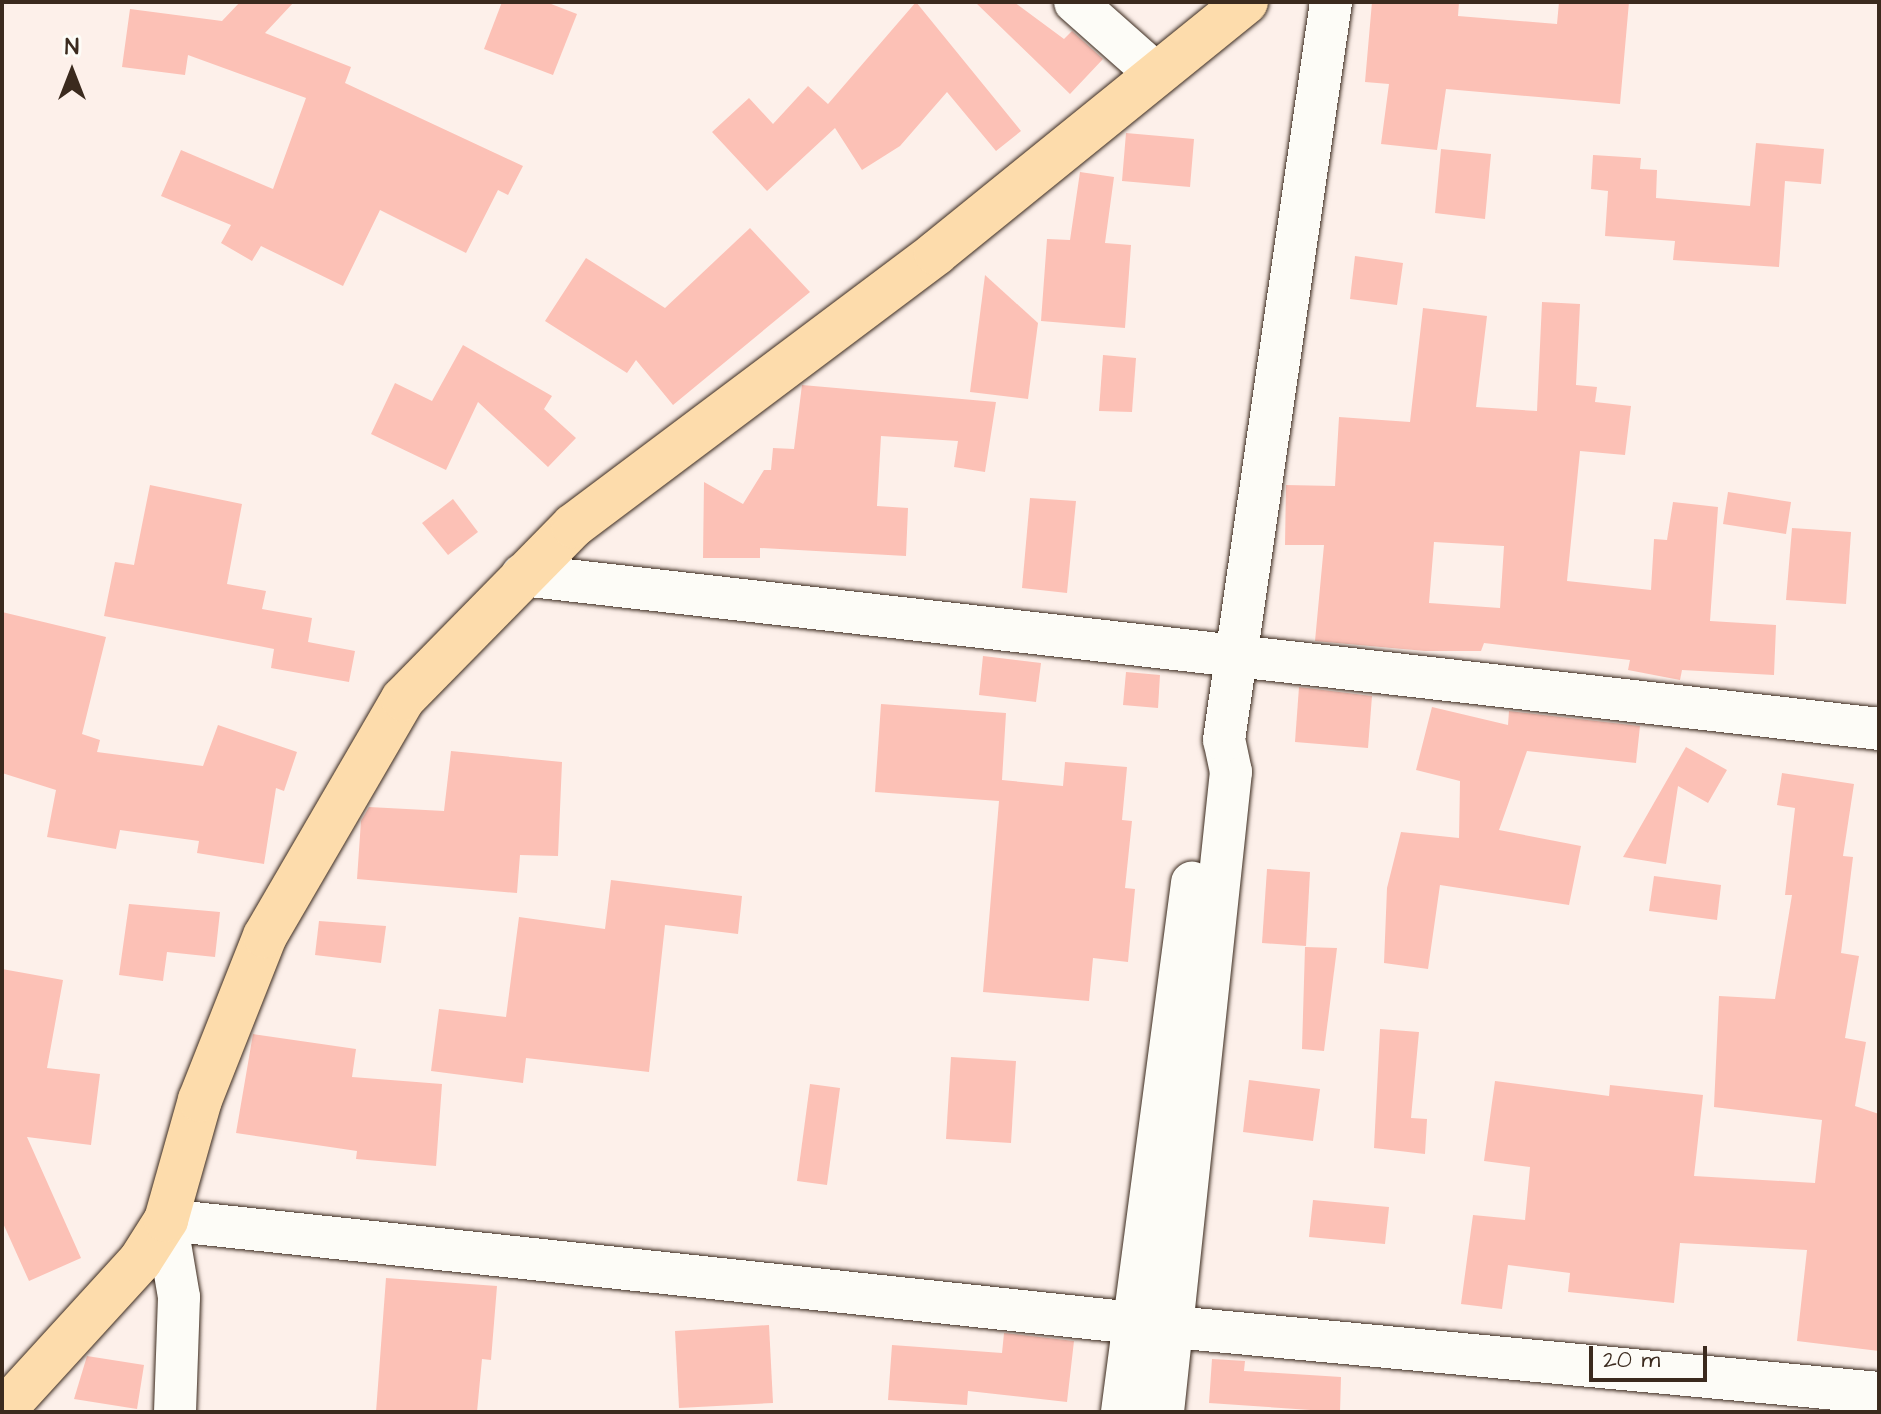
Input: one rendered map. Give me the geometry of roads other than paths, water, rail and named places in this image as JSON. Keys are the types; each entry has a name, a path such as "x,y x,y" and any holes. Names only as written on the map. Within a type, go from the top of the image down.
{"main road":[{"path":"2,1412 140,1261 166,1220 200,1100 265,936 403,699 573,526 936,253 1232,11"}],"street":[{"path":"1075,2 1154,72"},
{"path":"1163,1412 1231,772 1224,740 1331,2"},
{"path":"522,575 1879,729"},
{"path":"1122,1412 1208,766 1224,740"},
{"path":"175,1412 179,1297 166,1220 1173,1327 1879,1393"}]}
